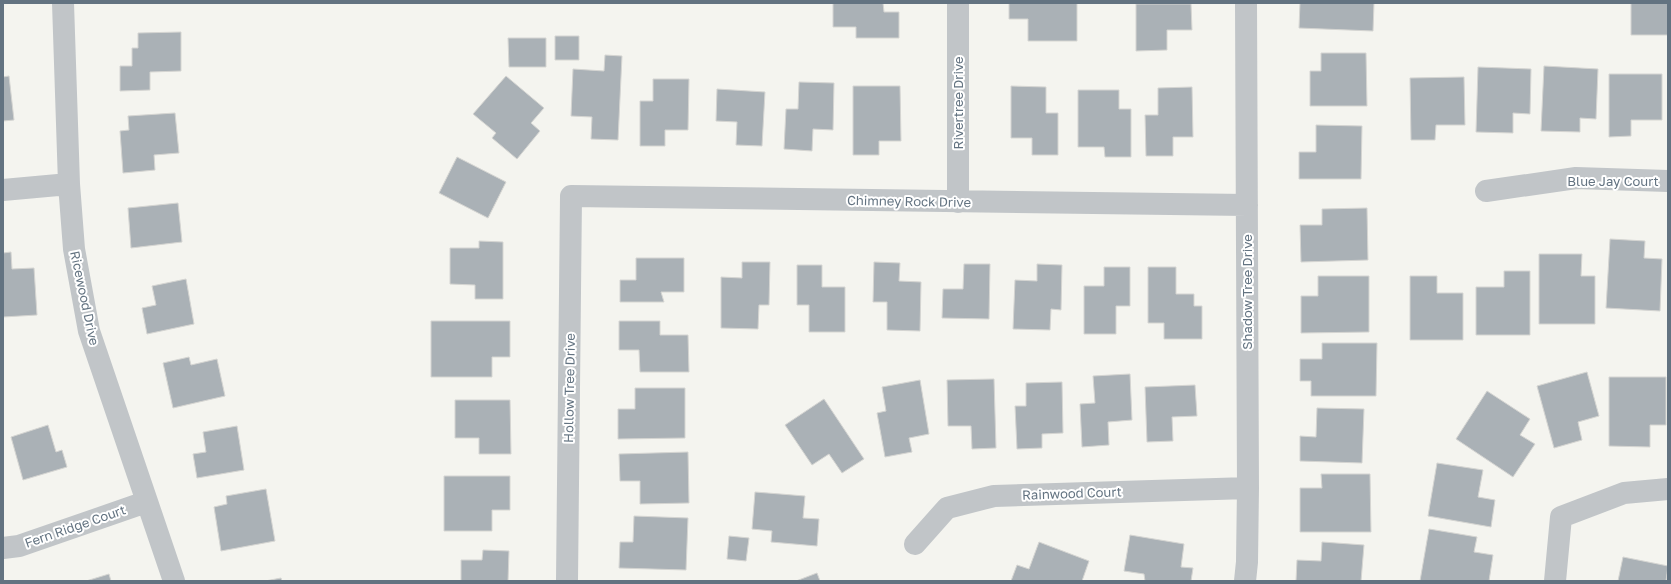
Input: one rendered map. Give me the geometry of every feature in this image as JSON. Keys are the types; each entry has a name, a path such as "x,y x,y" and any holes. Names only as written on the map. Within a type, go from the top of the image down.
{"street":[{"name":"Ricewood Drive","path":"63,3 69,184 74,248 89,331 174,581"},
{"name":"Rivertree Drive","path":"958,3 958,202"},
{"name":"Shadow Tree Drive","path":"1244,581 1247,562 1248,488 1246,3"},
{"name":"Blue Jay Court","path":"1486,191 1576,178 1668,181"},
{"path":"3,190 69,184"},
{"name":"Chimney Rock Drive","path":"571,196 1247,205"},
{"name":"Hollow Tree Drive","path":"567,581 571,196"},
{"name":"Rainwood Court","path":"915,544 947,508 994,496 1248,488"},
{"path":"1555,581 1561,517 1624,493 1668,489"},
{"name":"Fern Ridge Court","path":"3,548 20,546 146,502"}],"building":[{"path":"833,3 883,3 884,12 899,12 899,38 856,38 856,27 833,27"},
{"path":"1009,3 1077,3 1077,41 1028,41 1028,19 1009,19"},
{"path":"1300,3 1374,3 1373,31 1299,28"},
{"path":"1631,3 1668,3 1668,35 1631,35"},
{"path":"1136,4 1191,4 1192,30 1167,30 1167,50 1136,51"},
{"path":"181,32 181,71 150,72 150,90 120,91 120,66 132,66 132,48 138,48 138,33"},
{"path":"555,36 579,36 579,60 555,60"},
{"path":"508,38 546,38 546,67 509,67"},
{"path":"1321,53 1366,53 1367,106 1310,106 1310,71 1321,71"},
{"path":"605,55 622,56 618,140 591,139 592,117 571,116 573,69 604,71"},
{"path":"1544,66 1598,69 1596,119 1580,118 1580,132 1541,131"},
{"path":"1478,67 1531,69 1530,114 1513,113 1513,133 1476,132"},
{"path":"1609,74 1662,74 1662,120 1631,120 1631,136 1609,137"},
{"path":"9,76 14,120 3,121 3,77"},
{"path":"506,76 544,108 531,123 540,131 517,159 492,138 496,133 473,114"},
{"path":"1464,77 1465,125 1436,125 1435,140 1411,140 1410,78"},
{"path":"653,79 689,79 688,130 665,130 665,146 640,146 640,101 653,101"},
{"path":"799,82 834,83 833,130 813,129 812,151 784,149 786,109 798,109"},
{"path":"853,86 900,86 901,141 879,141 879,155 853,155"},
{"path":"1011,86 1046,87 1046,113 1058,113 1058,155 1032,155 1032,138 1011,138"},
{"path":"1192,87 1193,137 1173,137 1173,156 1146,156 1145,115 1158,115 1158,88"},
{"path":"717,89 765,92 762,146 736,145 737,122 716,121"},
{"path":"1078,90 1119,90 1119,109 1131,109 1131,157 1105,157 1104,147 1078,147"},
{"path":"175,113 179,153 154,155 155,170 123,173 120,131 129,130 128,116"},
{"path":"1316,125 1362,126 1361,179 1299,179 1299,152 1316,152"},
{"path":"457,157 506,182 488,218 439,193"},
{"path":"178,203 182,242 131,248 128,208"},
{"path":"1367,208 1368,260 1301,262 1300,225 1322,225 1322,209"},
{"path":"1610,239 1645,241 1644,258 1662,259 1660,311 1606,308"},
{"path":"479,241 503,242 503,299 475,299 475,285 450,284 450,248 479,248"},
{"path":"11,252 12,269 34,268 37,315 3,317 3,253"},
{"path":"1539,254 1582,254 1581,276 1595,276 1595,324 1539,324"},
{"path":"636,258 684,258 684,292 661,292 664,302 620,302 620,280 636,280"},
{"path":"742,262 770,262 769,305 759,305 758,329 721,328 721,277 742,278"},
{"path":"874,262 900,263 899,281 921,282 920,331 887,330 887,302 873,302"},
{"path":"964,264 990,264 989,319 942,318 943,289 963,289"},
{"path":"1037,264 1062,265 1061,310 1051,309 1050,330 1013,329 1015,280 1037,281"},
{"path":"797,265 822,265 822,287 845,287 845,332 809,332 809,305 797,305"},
{"path":"1104,267 1130,267 1130,306 1116,306 1116,334 1084,334 1084,286 1104,286"},
{"path":"1148,267 1176,267 1176,294 1194,294 1194,306 1202,306 1202,339 1164,339 1164,323 1148,323"},
{"path":"1504,271 1530,271 1530,335 1476,335 1476,287 1504,287"},
{"path":"1318,276 1369,276 1369,332 1301,333 1301,296 1318,296"},
{"path":"1410,276 1437,276 1437,293 1463,293 1463,340 1410,340"},
{"path":"186,279 194,324 147,334 142,308 156,305 152,286"},
{"path":"431,321 510,321 510,357 492,357 492,377 431,377"},
{"path":"619,321 660,321 660,335 688,335 689,372 640,372 639,350 619,350"},
{"path":"1322,343 1377,343 1376,396 1311,396 1311,381 1300,381 1300,359 1322,359"},
{"path":"189,357 191,365 217,359 225,396 173,408 163,363"},
{"path":"1587,372 1599,416 1578,422 1582,440 1554,448 1537,386"},
{"path":"1130,374 1132,420 1108,422 1109,445 1082,447 1080,404 1095,403 1093,376"},
{"path":"1609,377 1666,377 1666,425 1650,425 1650,447 1609,446"},
{"path":"994,379 996,448 972,449 971,426 948,426 947,380"},
{"path":"920,380 929,434 909,438 912,452 885,457 877,413 886,411 882,387"},
{"path":"1062,382 1063,433 1042,434 1042,448 1017,449 1015,406 1026,406 1026,383"},
{"path":"1195,385 1197,416 1172,417 1173,441 1147,442 1145,387"},
{"path":"635,388 685,388 685,438 618,439 618,409 635,409"},
{"path":"1487,391 1530,419 1520,435 1535,444 1513,477 1456,439"},
{"path":"824,399 864,459 842,473 829,454 812,465 785,425"},
{"path":"455,400 510,400 511,454 479,454 479,438 455,438"},
{"path":"1317,408 1364,409 1362,463 1300,461 1300,436 1316,437"},
{"path":"48,425 56,452 62,450 67,467 23,480 11,437"},
{"path":"237,426 244,470 197,478 193,454 206,452 203,432"},
{"path":"688,452 689,503 640,504 640,481 620,481 619,454"},
{"path":"1437,463 1483,470 1478,497 1495,500 1491,527 1428,516"},
{"path":"1321,474 1370,474 1371,532 1300,532 1300,488 1322,488"},
{"path":"444,476 510,476 510,510 492,510 492,531 444,531"},
{"path":"266,489 275,541 221,551 214,507 227,504 226,496"},
{"path":"755,492 805,496 803,518 819,519 817,546 771,542 772,531 752,529"},
{"path":"634,516 688,518 686,570 619,568 620,542 633,542"},
{"path":"1429,529 1477,537 1474,552 1493,555 1489,581 1420,581"},
{"path":"1130,535 1184,544 1181,567 1193,568 1191,581 1145,581 1144,574 1124,571"},
{"path":"729,536 749,538 746,561 727,559"},
{"path":"1039,542 1089,561 1082,581 1011,581 1017,565 1029,569"},
{"path":"1322,542 1364,545 1361,581 1296,581 1297,560 1321,561"},
{"path":"483,550 509,551 508,581 461,581 461,560 482,560"},
{"path":"1623,557 1668,566 1666,581 1618,581"},
{"path":"817,573 820,581 796,581"},
{"path":"109,574 111,581 86,581"},
{"path":"281,578 282,581 265,581"}]}
